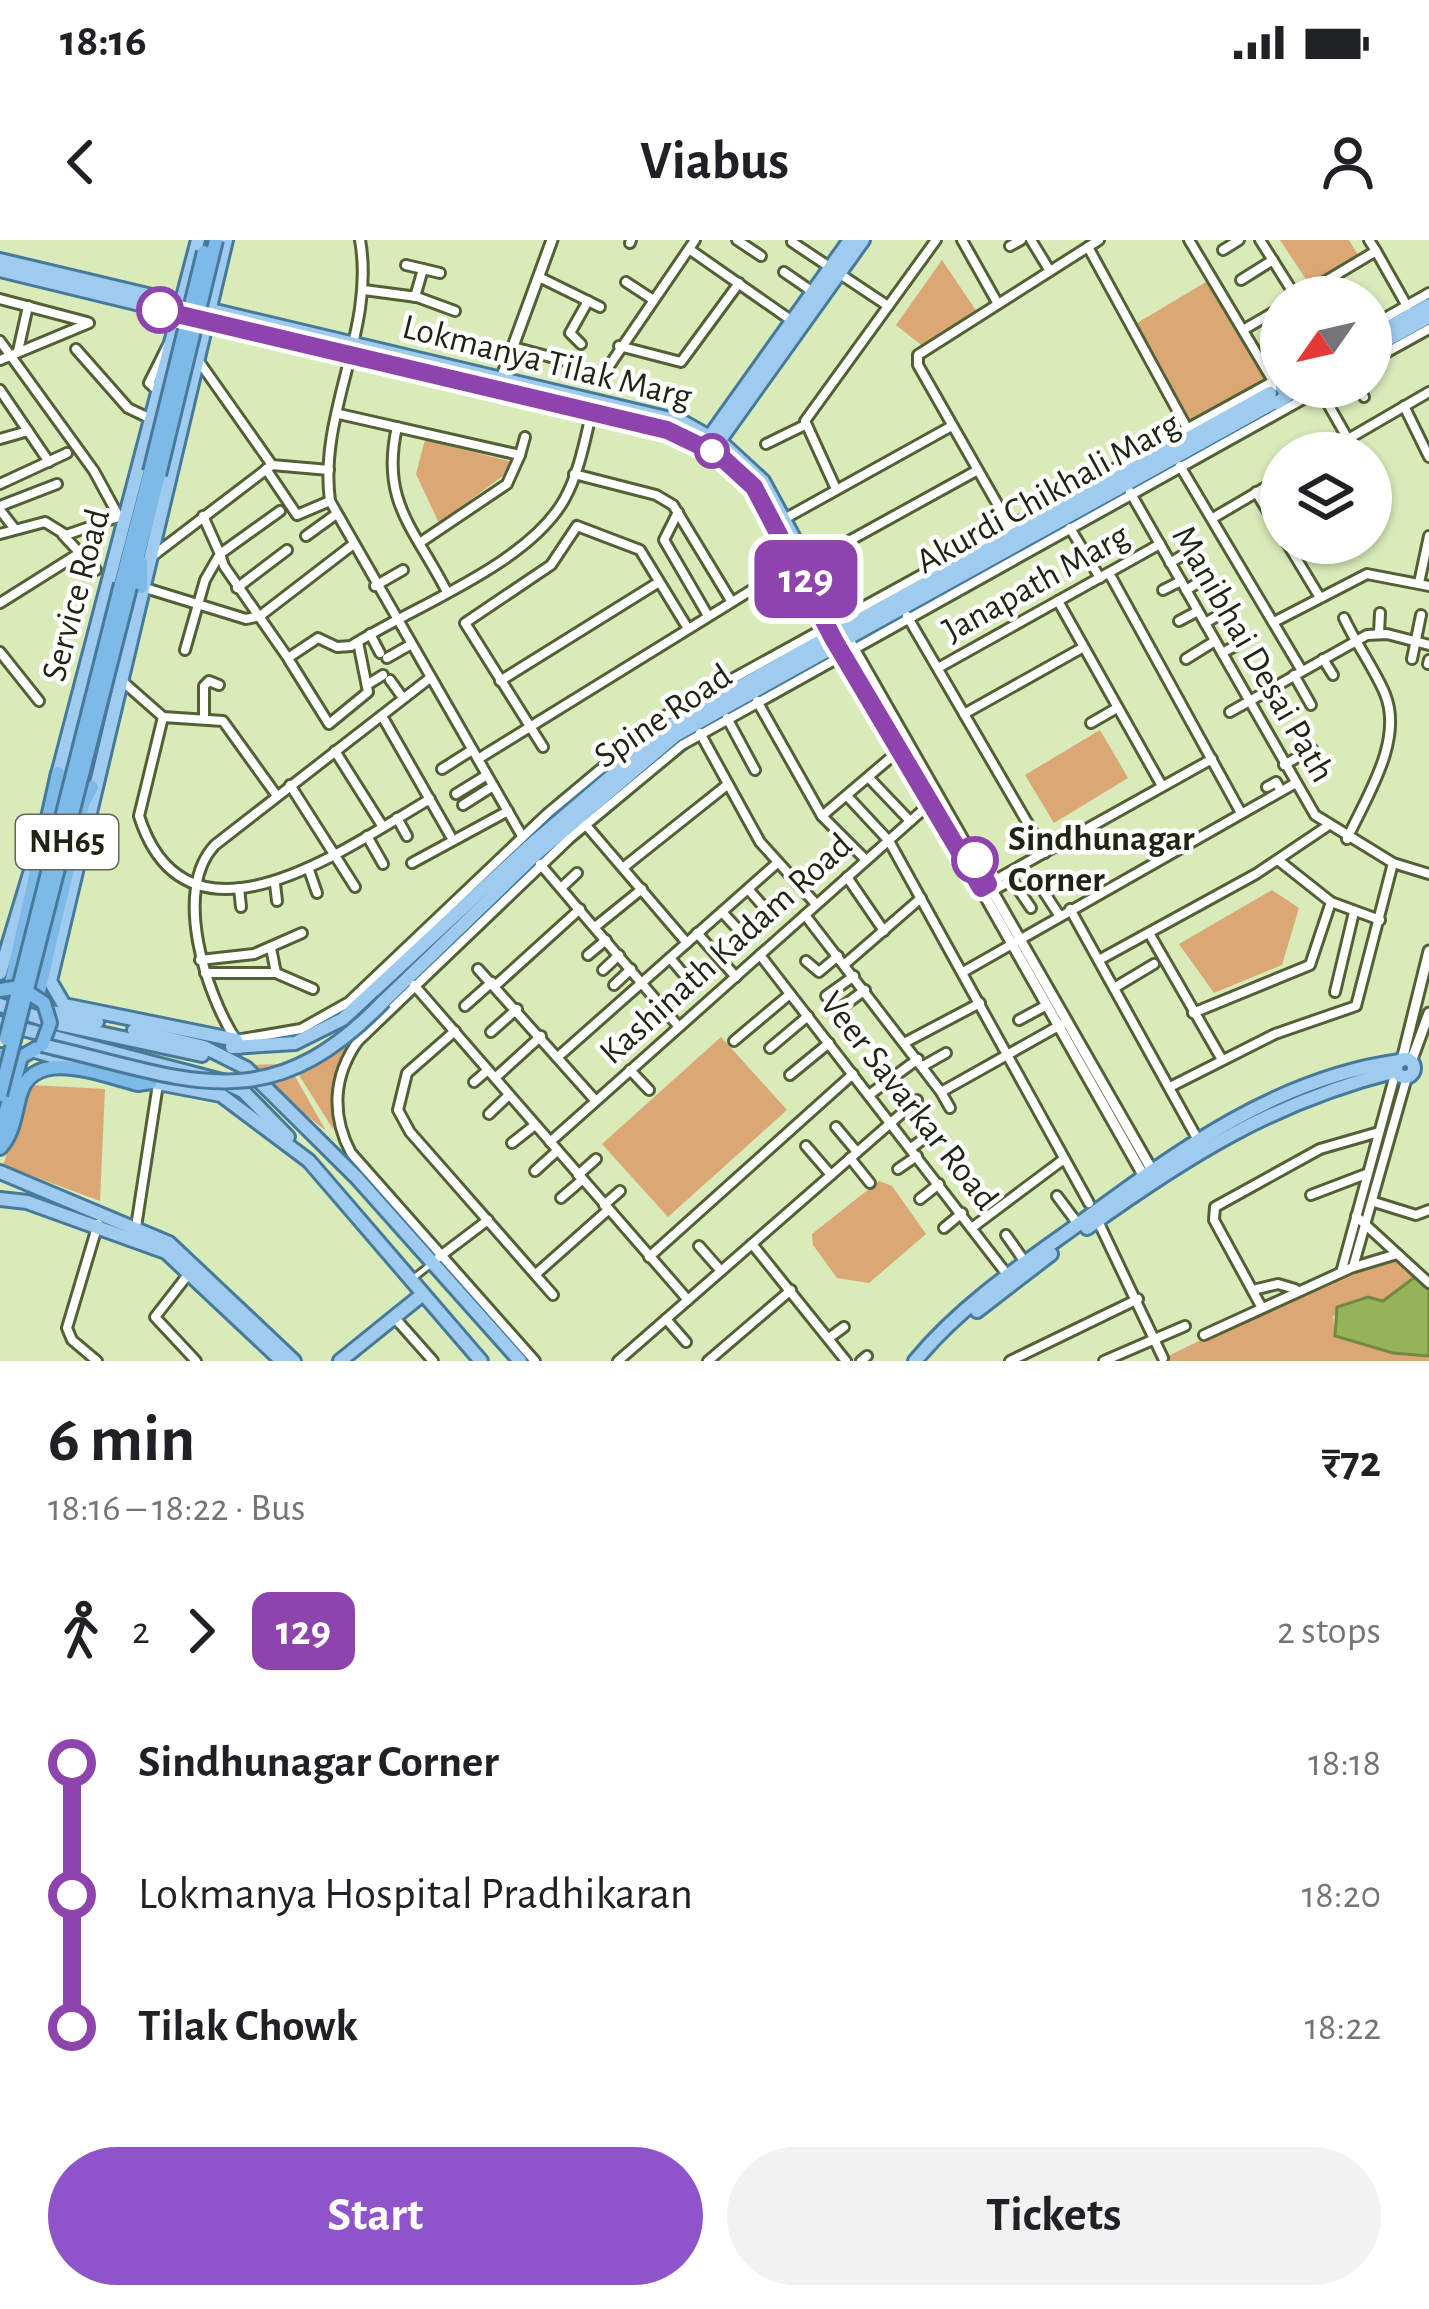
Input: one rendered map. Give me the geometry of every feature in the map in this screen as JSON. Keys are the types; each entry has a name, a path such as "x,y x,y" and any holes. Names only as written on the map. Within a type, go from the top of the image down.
{"highway":[{"name":"NH65","path":"0,1064 126,585 140,552 207,240"},
{"name":"NH65","path":"0,1095 126,585"},
{"path":"0,1054 21,1057 39,1048 48,1011 38,996 5,989 57,794 58,773"},
{"path":"38,996 83,804 92,788"},
{"path":"0,1132 21,1057"},
{"path":"0,1148 8,1140 24,1081 37,1071 59,1066 138,1084 148,1081"}],"main road":[{"name":"Service Road","path":"3,968 58,773 126,585 124,515 181,310 207,240"},
{"path":"140,552 197,359 226,240"},
{"path":"711,443 835,270 850,240"},
{"path":"796,324 813,292 863,240"},
{"path":"0,260 181,310"},
{"path":"0,270 181,310"},
{"path":"1392,325 1429,304"},
{"name":"Lokmanya Tilak Marg","path":"181,310 593,407 683,422 756,472 786,518 803,562"},
{"path":"1392,337 1429,317"},
{"name":"Akurdi Chikhali Marg","path":"92,788 50,981 64,1005 238,1050 284,1045 316,1035 404,974 670,726 902,608 1260,403"},
{"name":"Lokmanya Tilak Marg","path":"711,443 754,487 803,562 842,636"},
{"name":"Akurdi Chikhali Marg","path":"902,608 1012,531 1124,480"},
{"path":"92,788 118,678 126,585"},
{"path":"39,1048 195,1081 238,1085 282,1074 321,1054 384,1001 404,974"},
{"path":"0,1005 58,1024 199,1054 256,1080"},
{"path":"48,1011 204,1047 238,1050 256,1080 435,1260 520,1361"},
{"path":"0,1023 222,1081 243,1091 482,1361"},
{"path":"39,1048 148,1081 221,1095 309,1161"},
{"path":"1010,1279 1025,1262 1094,1212 1227,1132 1292,1102 1429,1060"},
{"path":"1151,1178 1198,1140 1288,1092 1406,1067 1429,1071"},
{"path":"0,1172 148,1241 191,1272 277,1352 294,1361"},
{"path":"36,1204 41,1190"},
{"path":"5,1202 36,1204 136,1227 192,1260 277,1352"},
{"path":"919,1361 1094,1212"},
{"path":"340,1361 423,1294"}],"street":[{"path":"360,240 364,290 328,470 335,515 530,853 679,1027"},
{"path":"499,385 552,240"},
{"path":"737,240 761,256"},
{"path":"766,444 805,425 936,240"},
{"path":"962,240 998,304"},
{"path":"1010,246 1021,240"},
{"path":"1031,240 1050,271"},
{"path":"535,1361 435,1260 351,1153 337,1106 346,1058 404,974 530,853 586,824 700,733 757,701 842,636 1012,531 950,427 918,355 1098,240"},
{"path":"1189,240 1260,359"},
{"path":"1223,250 1239,240"},
{"path":"1260,240 1284,276"},
{"path":"1370,240 1407,306"},
{"path":"792,242 888,306"},
{"path":"607,369 692,244 796,324"},
{"path":"1088,248 1188,430"},
{"path":"1334,276 1376,251"},
{"path":"1241,280 1273,260"},
{"path":"406,265 440,273"},
{"path":"415,297 422,269"},
{"path":"784,272 813,292"},
{"path":"539,277 600,307"},
{"path":"626,282 652,299"},
{"path":"619,346 681,362 739,283"},
{"path":"364,290 415,297 454,311"},
{"path":"1392,314 1429,293"},
{"path":"0,299 88,323 0,360"},
{"path":"581,344 570,333 588,301"},
{"path":"15,352 28,305"},
{"path":"1243,330 1260,320"},
{"path":"1392,349 1429,329"},
{"path":"0,341 15,352 124,515 63,535"},
{"path":"513,347 574,363"},
{"path":"76,349 128,408 153,420"},
{"path":"197,359 297,515 331,501"},
{"path":"0,391 49,462"},
{"path":"1360,432 1429,392"},
{"path":"842,636 1070,527 1188,430 1260,400"},
{"path":"1124,480 1180,466 1260,406"},
{"path":"1404,406 1429,457"},
{"path":"288,658 318,638 344,648 358,642 393,617 447,592 530,541 562,504 593,407"},
{"path":"338,414 520,455"},
{"path":"805,425 836,490"},
{"path":"397,427 389,476 401,510 447,592"},
{"path":"786,518 950,427"},
{"path":"0,439 28,431"},
{"path":"422,542 507,484 525,437"},
{"path":"0,484 67,453"},
{"path":"1180,466 1274,622 1311,705"},
{"path":"140,552 203,516 269,467 328,470"},
{"path":"442,769 528,726 730,599 976,471"},
{"path":"574,473 656,495 678,512 730,599"},
{"name":"Manibhai Desai Path","path":"1124,480 1294,784 1326,827 1393,862 1429,874"},
{"path":"14,529 0,508 57,484"},
{"path":"1213,518 1260,490"},
{"path":"1256,492 1260,499"},
{"path":"185,650 198,602 220,554 280,511"},
{"path":"678,512 664,540 707,614"},
{"path":"306,536 335,515"},
{"path":"203,516 237,588 329,724 364,697 370,683 358,642"},
{"path":"0,534 46,522 96,570"},
{"path":"543,747 465,623 558,559 577,526 636,547 687,627"},
{"path":"1070,527 1104,575 1241,813"},
{"path":"1274,622 1367,574 1424,585 1429,536"},
{"name":"Janapath Marg","path":"938,668 1160,544"},
{"path":"126,585 242,618 260,616 351,545"},
{"path":"237,588 287,550"},
{"path":"1170,562 1188,552"},
{"path":"0,603 78,554"},
{"path":"1300,564 1319,596"},
{"path":"375,586 403,570"},
{"path":"1163,590 1203,580"},
{"path":"500,681 659,582"},
{"path":"1058,602 1162,786"},
{"path":"902,608 1045,853"},
{"path":"1179,621 1198,611"},
{"path":"1205,623 1221,614"},
{"path":"1379,633 1380,614"},
{"path":"1412,659 1421,615"},
{"path":"1344,618 1385,695 1390,725 1385,753 1347,839"},
{"path":"1230,712 1354,641 1379,633 1429,645"},
{"path":"370,634 382,656"},
{"path":"842,636 935,799"},
{"path":"842,636 1151,1178"},
{"path":"1186,659 1215,641"},
{"path":"365,665 410,645"},
{"path":"1222,653 1237,645"},
{"path":"964,714 1082,648"},
{"path":"0,652 39,701"},
{"path":"1323,659 1333,675"},
{"path":"118,678 163,717 229,726 277,796"},
{"path":"370,683 387,678 404,698"},
{"path":"238,1050 200,960 197,882 206,854 430,678"},
{"path":"204,719 204,686 209,681 219,685"},
{"path":"757,701 822,816 866,860"},
{"path":"1091,723 1117,708"},
{"path":"382,716 450,836"},
{"path":"163,717 139,816 170,870 197,882 239,888 275,884 335,856 430,800"},
{"path":"727,718 755,770"},
{"path":"700,733 776,864 816,905"},
{"path":"822,816 902,748"},
{"path":"1284,765 1312,749"},
{"path":"335,751 382,827"},
{"path":"987,888 1212,759"},
{"path":"456,794 487,775"},
{"path":"869,778 910,821"},
{"path":"1267,787 1276,782 1281,791"},
{"path":"624,867 728,784"},
{"path":"963,972 1294,784"},
{"path":"290,785 355,886"},
{"path":"463,805 493,786"},
{"path":"848,797 889,841 963,972 1094,1212 1163,1358"},
{"name":"Kashinath Kadam Road","path":"550,1142 935,799"},
{"path":"412,863 508,811"},
{"path":"397,818 407,836"},
{"path":"586,824 687,943"},
{"path":"1099,960 1278,860 1326,827"},
{"path":"367,836 383,864"},
{"path":"1278,860 1331,902 1380,920"},
{"path":"1170,1087 1221,1058 1356,1006 1393,862"},
{"path":"559,1056 776,864"},
{"path":"309,870 317,893"},
{"path":"561,888 577,873"},
{"path":"847,877 884,931"},
{"path":"987,888 1012,880 1031,908"},
{"path":"275,884 277,901"},
{"path":"239,888 241,907"},
{"path":"596,927 641,889"},
{"path":"748,889 770,914"},
{"path":"1045,892 1060,915"},
{"path":"806,961 818,972 842,960 921,898"},
{"path":"1193,1013 1310,965 1331,902"},
{"path":"465,1006 580,909"},
{"path":"1070,909 1198,1140"},
{"path":"722,912 745,937"},
{"path":"1335,992 1354,912"},
{"path":"805,915 906,1042 950,1108"},
{"path":"200,960 271,948 302,933"},
{"path":"698,933 736,977"},
{"path":"1149,933 1221,1058"},
{"path":"588,955 606,940"},
{"path":"1015,940 1047,1005 1062,1024"},
{"path":"271,948 276,973"},
{"path":"1353,1268 1374,1202 1429,951"},
{"path":"603,970 619,955"},
{"name":"Veer Savarkar Road","path":"760,955 1010,1279"},
{"path":"670,958 692,983"},
{"path":"1114,988 1154,964"},
{"path":"478,969 596,1100"},
{"path":"614,985 631,969"},
{"path":"204,974 276,973 313,989"},
{"path":"404,974 688,1300"},
{"path":"826,996 854,976"},
{"path":"843,1017 842,1007 865,990"},
{"path":"734,1041 790,994"},
{"path":"906,1042 980,1003"},
{"path":"1019,1020 1047,1005"},
{"path":"490,1032 517,1010"},
{"path":"1341,1271 1379,1132 1429,1013"},
{"path":"770,1048 808,1016"},
{"path":"941,1092 1062,1024"},
{"path":"454,1031 406,1073 398,1110 410,1132 553,1295"},
{"path":"474,1082 541,1036"},
{"path":"790,1075 829,1043"},
{"path":"869,1096 946,1053"},
{"path":"630,1070 649,1090"},
{"path":"649,1257 853,1074"},
{"path":"136,1227 148,1081"},
{"path":"490,1114 509,1095"},
{"path":"617,1361 917,1100"},
{"path":"512,1143 536,1125"},
{"path":"836,1127 870,1183"},
{"path":"1262,1308 1214,1220 1215,1207 1320,1150 1379,1132"},
{"path":"898,1169 930,1134"},
{"path":"329,1150 343,1137"},
{"path":"806,1146 831,1175"},
{"path":"535,1171 557,1151"},
{"path":"561,1198 596,1159"},
{"path":"973,1226 1064,1159"},
{"path":"1311,1195 1368,1174"},
{"path":"920,1199 939,1184"},
{"path":"536,1274 620,1191"},
{"path":"1057,1196 1078,1224"},
{"path":"1374,1202 1416,1215 1429,1210"},
{"path":"944,1228 962,1214"},
{"path":"1357,1216 1429,1283"},
{"path":"411,1280 488,1220"},
{"path":"97,1361 72,1340 67,1328 98,1221"},
{"path":"1006,1235 1025,1262"},
{"path":"752,1244 844,1360"},
{"path":"699,1246 722,1271"},
{"path":"1204,1335 1296,1289 1398,1254"},
{"path":"191,1272 155,1317 196,1361"},
{"path":"1253,1290 1273,1284 1296,1289"},
{"path":"708,1361 791,1290"},
{"path":"1010,1361 1138,1299"},
{"path":"394,1317 434,1361"},
{"path":"665,1319 686,1342"},
{"path":"1104,1361 1184,1325"},
{"path":"829,1338 844,1327"},
{"path":"259,1361 277,1352"},
{"path":"627,1353 637,1361"}],"shaded area":[{"path":"1280,240 1349,240 1360,258 1330,276 1304,276"},
{"path":"942,260 979,315 925,348 896,325"},
{"path":"1211,279 1260,362 1260,389 1188,430 1132,326"},
{"path":"425,440 513,462 511,470 439,523 416,474"},
{"path":"1100,730 1128,778 1054,823 1025,775"},
{"path":"1272,890 1299,908 1282,965 1214,993 1179,944"},
{"path":"721,1037 787,1110 668,1217 602,1144"},
{"path":"349,1038 333,1129 297,1072"},
{"path":"288,1064 325,1129 325,1130 243,1065"},
{"path":"31,1085 105,1089 100,1201 3,1165"},
{"path":"879,1181 892,1186 926,1234 869,1283 837,1278 813,1245 812,1234"},
{"path":"1398,1255 1419,1274 1383,1301 1333,1316 1335,1335 1393,1353 1429,1356 1429,1361 1158,1361 1342,1271"},
{"path":"1419,1274 1429,1284 1429,1356 1393,1353 1335,1336 1337,1307 1368,1297 1383,1301"}],"bus line":[{"name":"129","path":"160,310 667,430 719,455 761,498 831,625 834,640 842,644 981,888 988,884 975,860"}],"place":[{"name":"Sindhunagar Corner","path":"975,860"}]}
